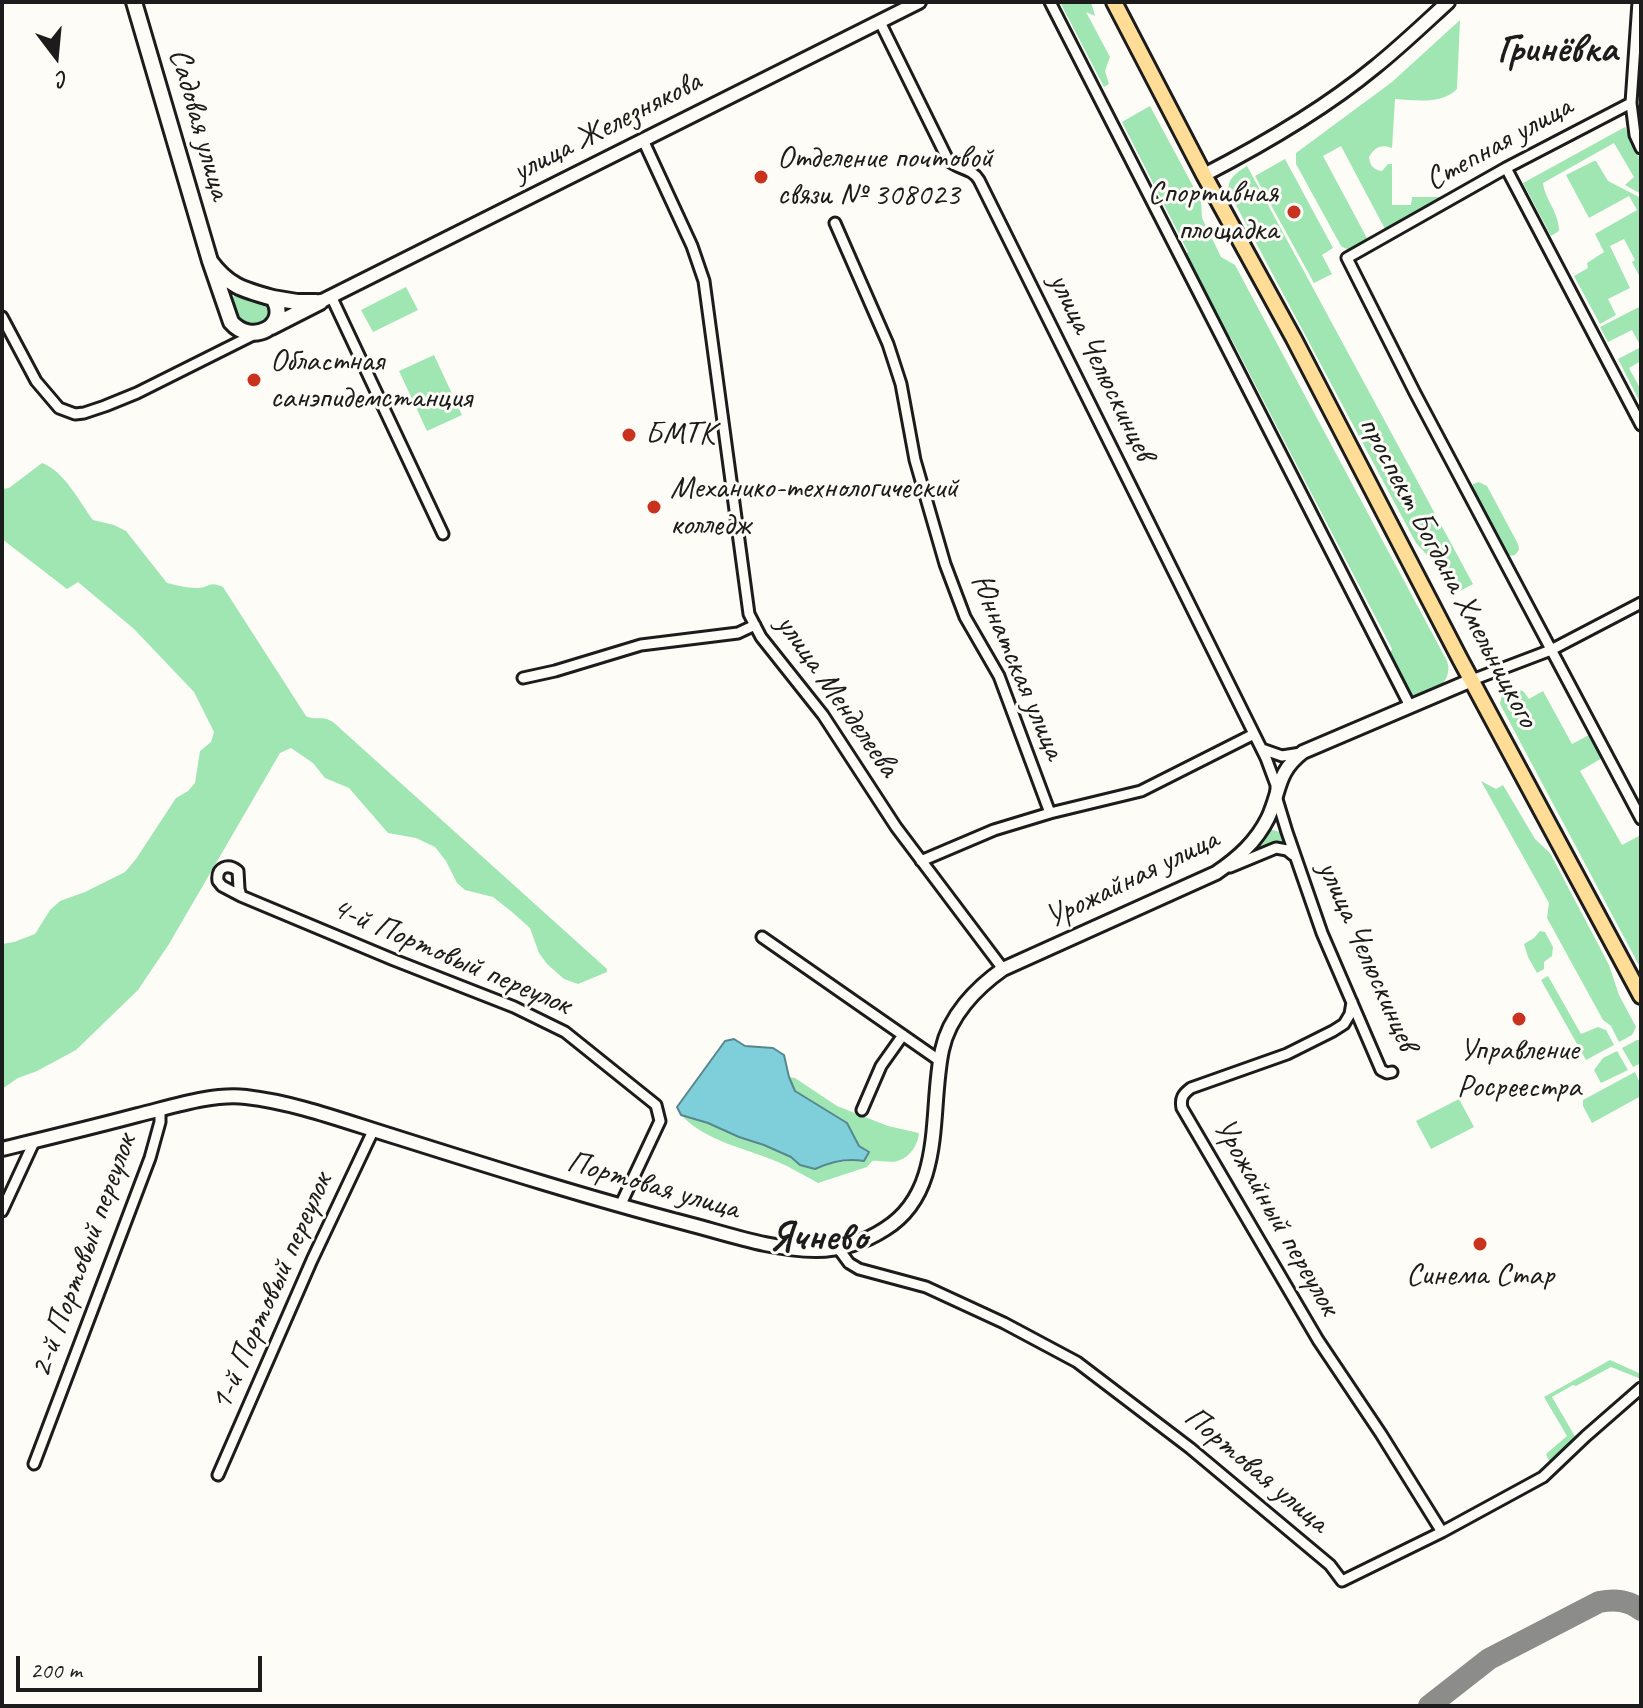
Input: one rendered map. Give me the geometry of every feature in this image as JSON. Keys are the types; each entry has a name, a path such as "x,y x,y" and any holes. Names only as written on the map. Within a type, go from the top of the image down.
{"main road":[{"name":"Садовая улица","path":"134,2 226,307"},
{"name":"проспект Богдана Хмельницкого","path":"1114,2 1641,996"},
{"name":"проспект Богдана Хмельницкого","path":"1122,2 1208,166 1204,175"},
{"path":"210,261 226,281 241,289 297,302 326,299"},
{"path":"241,289 231,293 226,307 231,322 246,333 264,330 276,320 279,312 273,298"},
{"name":"улица Железнякова","path":"264,330 326,299"}],"street":[{"name":"улица Железнякова","path":"326,299 919,2"},
{"path":"1050,2 1410,706"},
{"path":"1638,2 1631,103 1635,135 1641,148"},
{"path":"1204,175 1282,132 1337,96 1375,67 1442,4"},
{"name":"улица Челюскинцев","path":"880,22 948,160 976,175 1264,754 1276,785 1276,796 1295,858 1322,933 1381,1070 1392,1072"},
{"name":"Степная улица","path":"1551,650 1347,258 1506,168 1631,103"},
{"name":"улица Менделеева","path":"643,140 692,246 704,281 749,614 775,656 823,715 921,861 1003,969"},
{"path":"1506,168 1641,425"},
{"name":"Юннатская улица","path":"835,223 888,344 901,384 921,484 945,564 965,617 994,666 1007,696 1050,813"},
{"path":"326,299 443,534"},
{"name":"улица Железнякова","path":"2,317 36,381 59,408 75,414 137,393 264,330"},
{"path":"222,349 232,333 231,322"},
{"path":"1472,680 1551,650 1641,603"},
{"path":"523,678 641,645 738,633 755,625"},
{"path":"1551,650 1641,819"},
{"name":"Урожайная улица","path":"838,1248 885,1229 905,1212 922,1185 930,1160 942,1048 962,1008 981,986 1003,969 1216,873 1244,851 1262,829 1287,767 1303,752 1472,680"},
{"path":"921,861 994,830 1141,791 1254,734"},
{"path":"1264,754 1282,756 1303,752"},
{"path":"1264,754 1277,767 1287,767"},
{"path":"1262,829 1272,826 1287,832"},
{"path":"1216,873 1276,848 1287,850 1295,858"},
{"name":"4-й Портовый переулок","path":"241,896 514,1007 565,1032 656,1105 660,1121 620,1206"},
{"path":"762,937 940,1061"},
{"name":"Урожайный переулок","path":"1352,1002 1344,1024 1333,1031 1287,1054 1191,1088 1184,1093 1182,1108 1318,1340 1442,1532"},
{"path":"862,1110 881,1066 903,1035"},
{"name":"Портовая улица","path":"2,1149 205,1099 243,1097 304,1110 620,1206 761,1243 816,1250 838,1248 849,1263 859,1269 926,1287 1004,1323 1077,1362 1190,1448 1330,1565 1342,1581 1442,1532"},
{"name":"2-й Портовый переулок","path":"34,1464 150,1158 160,1122 160,1110"},
{"name":"1-й Портовый переулок","path":"218,1475 312,1260 373,1131"},
{"path":"2,1211 34,1142"},
{"path":"1442,1532 1543,1477 1641,1388"}],"green space":[{"path":"1060,2 1091,2 1095,16 1086,12 1110,57 1105,71 1109,84 1104,87"},
{"path":"1460,20 1457,89 1436,99 1395,99 1392,148 1379,147 1369,157 1372,167 1382,171 1392,164 1392,205 1411,205 1412,197 1450,197 1389,231 1385,229 1341,146 1323,156 1368,240 1356,249 1344,248 1296,164 1296,153 1392,82"},
{"path":"1150,106 1201,201 1202,218 1221,257 1235,265 1447,661 1447,677 1430,692 1407,694 1388,658 1392,649 1231,338 1223,338 1182,256 1188,252 1122,122"},
{"path":"1625,127 1641,162 1641,194 1625,185 1634,177 1614,143 1543,183 1558,224 1559,231 1551,236 1523,183"},
{"name":"Спортивная площадка","path":"1285,159 1333,248 1322,255 1332,274 1314,283 1255,176"},
{"path":"1594,161 1608,181 1641,198 1641,279 1624,239 1610,246 1630,288 1608,299 1616,315 1600,324 1574,276 1588,268 1587,263 1604,252 1595,234 1637,210 1629,196 1589,218 1566,175"},
{"path":"1247,166 1473,584 1460,591 1446,564 1439,568 1416,543 1230,194 1230,181"},
{"path":"406,287 418,310 373,332 361,310"},
{"path":"240,293 270,302 273,307 267,323 247,328 235,320 231,300"},
{"path":"1641,306 1641,347 1632,330 1608,342 1600,327"},
{"path":"1641,347 1641,361 1629,368 1641,390 1641,404 1618,359"},
{"path":"434,355 462,415 427,431 399,371"},
{"path":"42,463 64,480 93,520 126,531 167,583 193,588 212,584 223,587 306,716 333,722 607,972 578,984 564,979 539,953 530,928 512,912 493,897 465,890 457,883 435,847 416,838 388,833 349,788 325,778 313,763 291,748 280,753 169,944 138,990 76,1050 2,1089 2,944 35,934 50,910 60,901 125,872 176,798 195,783 200,751 211,742 214,732 194,692 134,629 78,582 67,589 2,539 2,489 9,488"},
{"path":"1479,482 1487,486 1518,544 1519,550 1515,555 1508,556 1504,552 1471,490 1473,484"},
{"path":"1514,689 1523,691 1529,699 1543,691 1572,744 1591,734 1604,757 1580,771 1622,845 1641,835 1641,969 1500,704 1502,695"},
{"path":"1481,781 1496,789 1503,785 1535,839 1550,853 1609,965 1619,995 1636,1027 1632,1035 1619,1042 1611,1026 1603,1020 1547,918 1549,903"},
{"path":"1269,829 1283,833 1285,841 1280,846 1258,851 1256,847"},
{"path":"1540,931 1545,932 1553,947 1552,956 1544,962 1544,969 1537,973 1524,944"},
{"path":"1548,976 1581,1034 1598,1027 1606,1030 1614,1045 1586,1060 1541,980"},
{"path":"1641,1040 1641,1063 1633,1067 1622,1048"},
{"path":"1617,1051 1628,1070 1601,1083 1594,1070 1603,1058"},
{"path":"1635,1072 1641,1085 1641,1096 1592,1123 1583,1100"},
{"path":"789,1077 837,1106 888,1126 919,1133 911,1153 894,1162 872,1161 867,1167 818,1183 778,1162 714,1138 681,1115 764,1145 791,1157 800,1165 814,1169 826,1164 859,1160 859,1146 847,1123 795,1091"},
{"path":"1459,1099 1474,1127 1431,1149 1416,1121"},
{"path":"1610,1360 1641,1374 1641,1379 1611,1367 1552,1397 1576,1438 1549,1461 1546,1454 1567,1436 1544,1397"}],"water":[{"path":"734,1039 745,1046 773,1048 784,1055 795,1091 847,1123 859,1146 869,1152 864,1161 839,1161 815,1169 800,1165 791,1157 764,1145 681,1115 677,1107 725,1041"}],"taxiway":[{"path":"1429,1706 1489,1659 1599,1602 1621,1601 1641,1610"}],"place":[{"name":"Отделение почтовой связи № 308023","path":"761,177"},
{"name":"Спортивная площадка","path":"1294,212"},
{"name":"Областная санэпидемстанция","path":"254,380"},
{"name":"БМТК","path":"629,435"},
{"name":"Механико-технологический колледж","path":"654,507"},
{"name":"Управление Росреестра","path":"1519,1019"},
{"name":"Синема Стар","path":"1480,1244"}],"district":[{"name":"Гринёвка","path":"1557,51"},
{"name":"Ячнево","path":"818,1239"}]}
